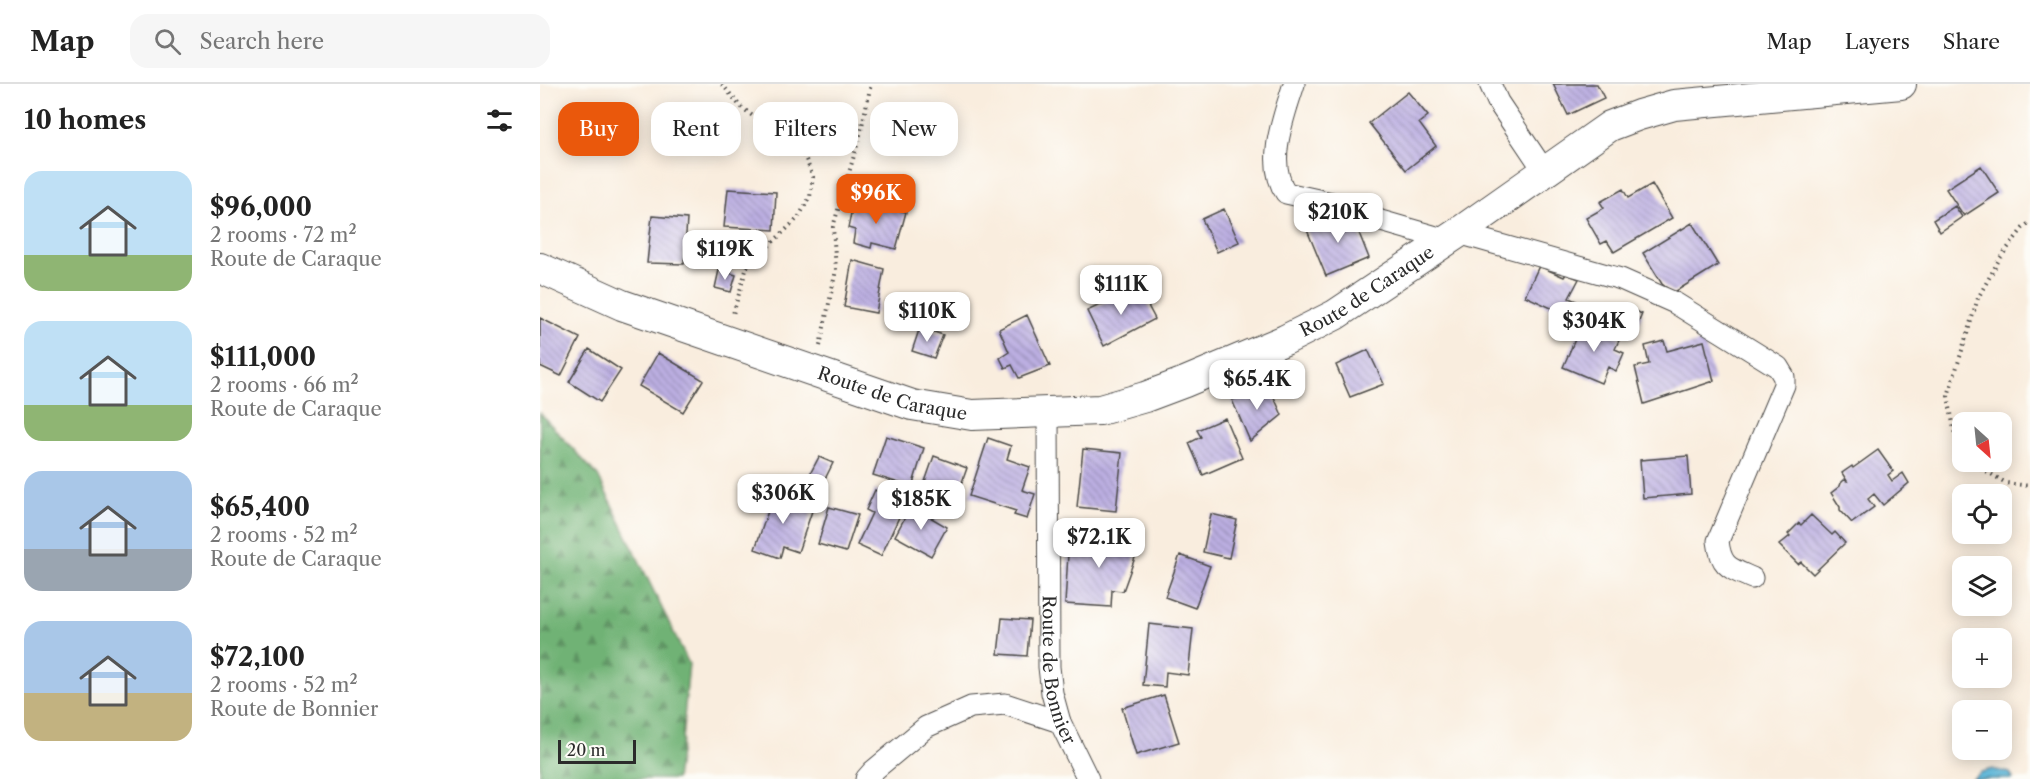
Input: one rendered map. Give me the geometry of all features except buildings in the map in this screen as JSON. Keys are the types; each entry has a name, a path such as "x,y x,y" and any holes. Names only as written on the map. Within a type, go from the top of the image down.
{"street":[{"path":"1294,84 1284,117 1275,161 1279,184 1286,193 1335,204 1381,221 1621,279 1675,303 1779,367 1784,377 1784,385 1718,541 1720,556 1731,569 1752,578"},
{"path":"1490,84 1498,102 1545,172"},
{"name":"Route de Caraque","path":"540,268 622,304 912,405 972,416 1100,410 1145,397 1285,340 1335,315 1453,237 1610,126 1674,105 1901,84"},
{"name":"Route de Bonnier","path":"1048,411 1049,667 1052,693 1060,723 1088,779"},
{"path":"866,779 926,727 971,707 1005,704 1060,723"}],"path":[{"path":"722,84 740,106 805,157 813,177 810,197 798,218 747,267 725,340"},
{"path":"815,371 836,270 833,227 860,135 871,84"},
{"path":"1952,418 1948,396 1978,298 2000,258 2030,222"},
{"path":"1988,472 2006,483 2030,486"}],"green space":[{"path":"540,413 598,476 689,664 676,779 540,779"}],"water":[{"path":"1992,769 2010,773 2013,779 1972,779 1981,772"}]}
